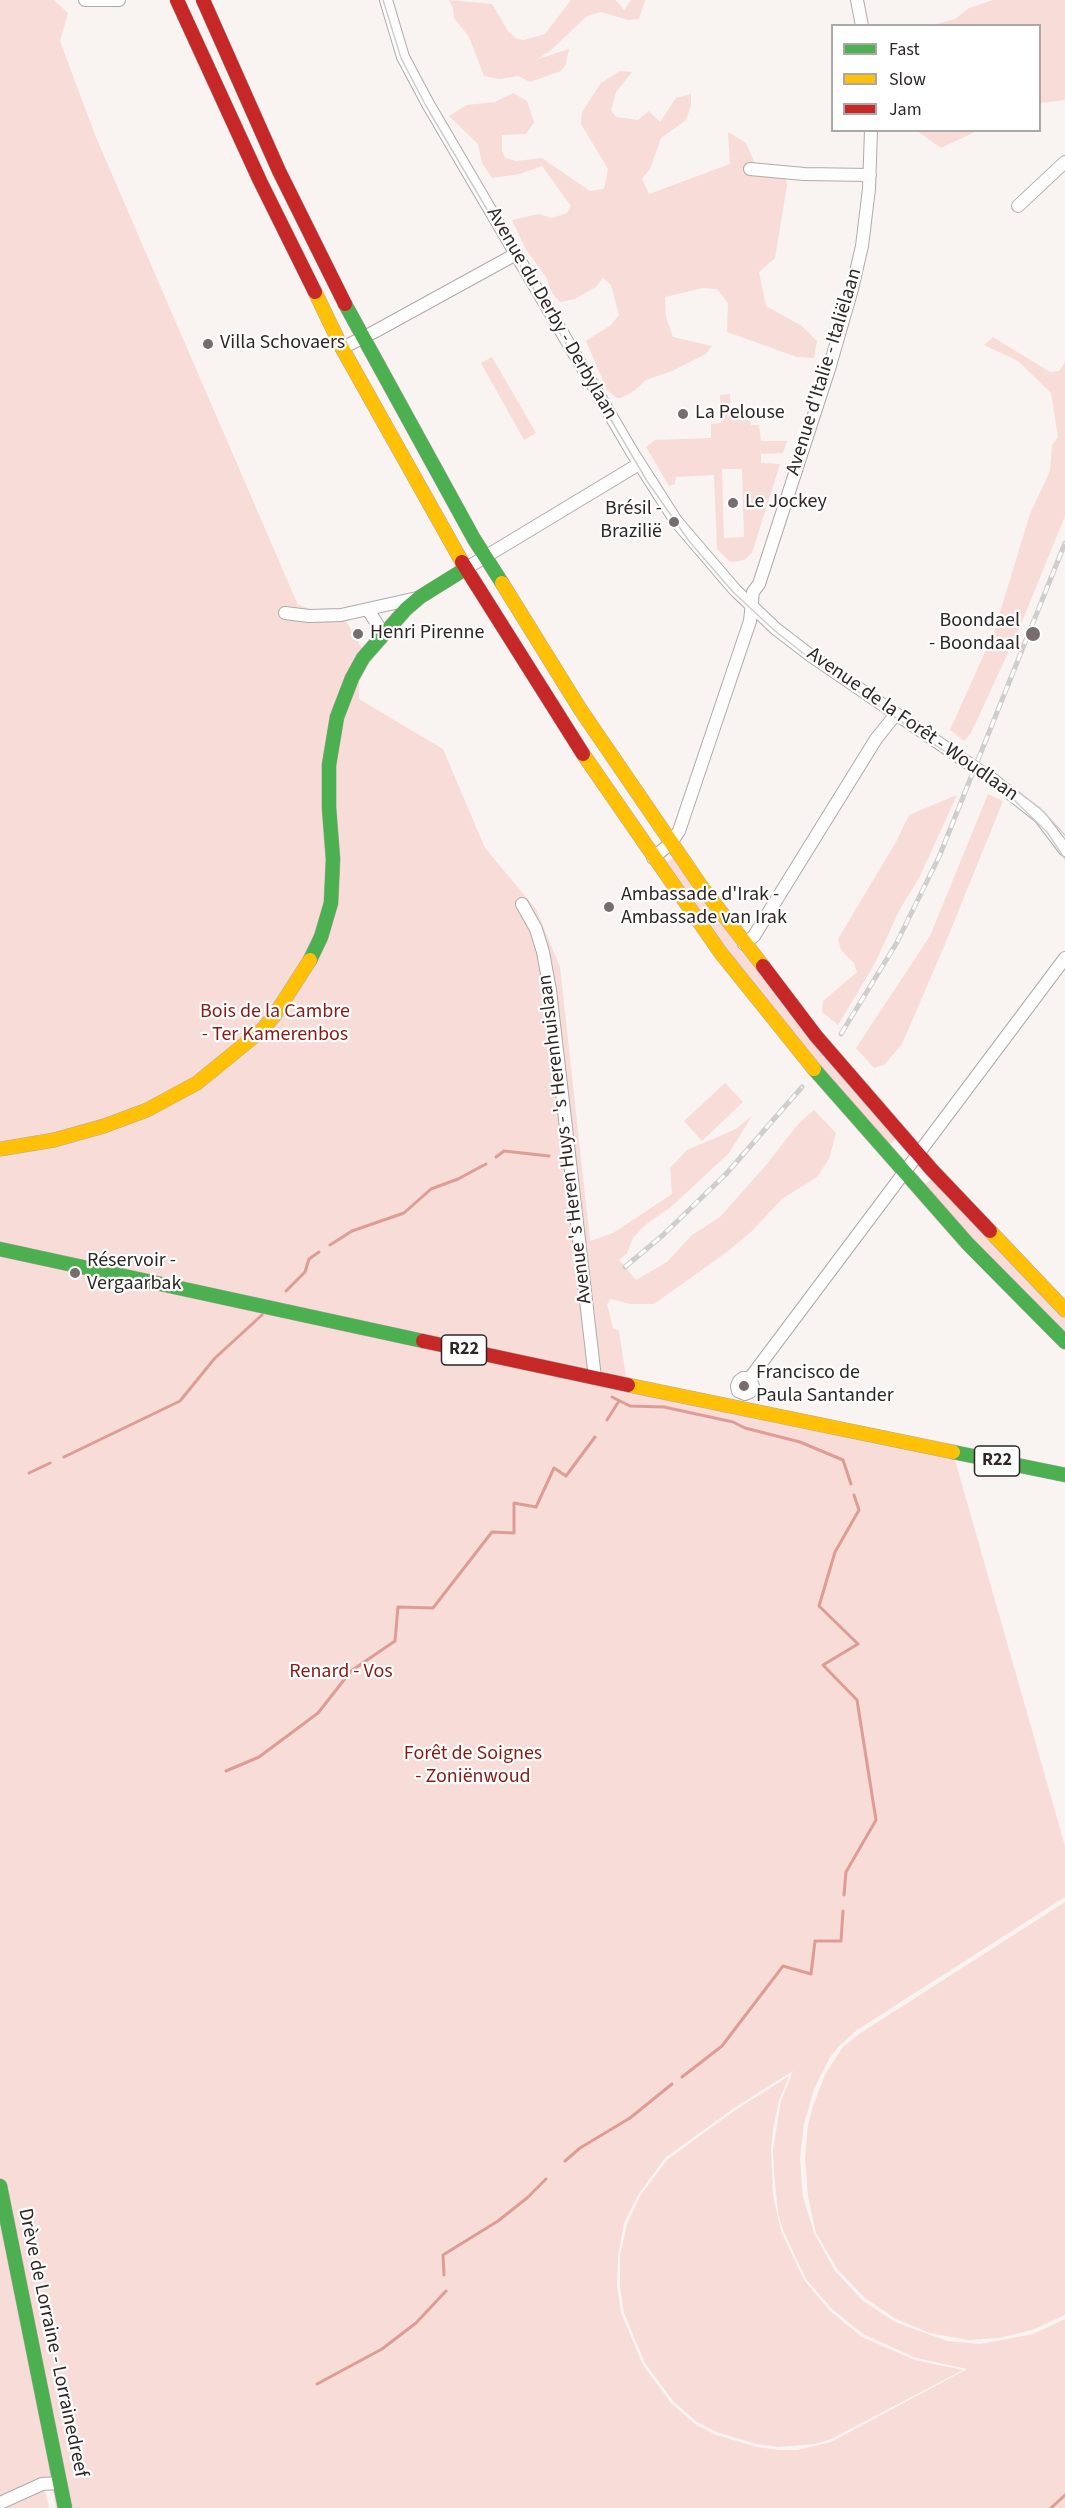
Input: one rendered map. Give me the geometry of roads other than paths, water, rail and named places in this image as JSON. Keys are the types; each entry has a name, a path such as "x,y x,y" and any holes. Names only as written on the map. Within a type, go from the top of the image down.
{"main road":[{"path":"177,0 260,181 342,348 465,569 562,724 653,858 720,952 760,1003 904,1173 968,1244 1065,1342"},
{"path":"203,0 279,171 362,338 485,557 580,709 671,843 744,944 823,1044 918,1154 1065,1310"},
{"path":"0,1149 54,1140 104,1126 147,1110 197,1083 262,1030 289,996 306,968 326,921 332,889 333,859 329,808 329,765 337,717 352,678 363,658 383,633 420,597 465,569"},
{"name":"R22","path":"0,1249 595,1378 1065,1475"},
{"name":"Drève de Lorraine - Lorrainedreef","path":"0,2186 65,2508"}],"street":[{"path":"85,0 119,0"},
{"name":"Avenue du Derby - Derbylaan","path":"386,0 394,32 411,74 639,464 690,540 752,607"},
{"path":"857,0 862,24"},
{"name":"Avenue d'Italie - Italiëlaan","path":"671,843 679,831 750,621 753,592 759,584 829,369 852,290 864,228 870,175 871,132"},
{"path":"1018,206 1063,166"},
{"path":"750,169 804,174 870,175"},
{"path":"342,348 516,254"},
{"path":"465,569 639,464"},
{"path":"285,613 309,616 341,615 420,597"},
{"name":"Avenue de la Forêt - Woudlaan","path":"752,607 810,655 992,779 1040,818 1065,850"},
{"path":"368,610 383,633"},
{"path":"744,944 754,936 876,739 896,714"},
{"path":"653,858 671,843"},
{"name":"Avenue 's Heren Huys - 's Herenhuislaan","path":"522,904 536,929 550,990 595,1378"},
{"path":"750,1378 1065,958"},
{"path":"0,2503 42,2484 60,2483"}],"waterway":[{"path":"496,1157 504,1151 549,1156"},
{"path":"330,1245 352,1231 404,1213 431,1189 458,1179 486,1164"},
{"path":"286,1291 305,1272 309,1259 319,1252"},
{"path":"64,1457 180,1401 215,1358 262,1315"},
{"path":"612,1397 630,1406 664,1407 733,1422 745,1428 800,1442 843,1460 851,1484"},
{"path":"607,1420 619,1401"},
{"path":"226,1771 259,1757 318,1713 351,1671 395,1641 398,1607 433,1608 492,1532 514,1533 514,1503 536,1507 554,1468 566,1476 595,1437"},
{"path":"29,1473 50,1463"},
{"path":"844,1895 846,1872 876,1820 857,1700 823,1665 858,1644 819,1606 835,1552 859,1510 854,1495"},
{"path":"682,2077 722,2046 783,1966 811,1974 815,1941 841,1941 843,1911"},
{"path":"565,2161 580,2148 630,2118 672,2084"},
{"path":"444,2275 443,2255 498,2221 546,2179"},
{"path":"317,2384 382,2349 416,2323 446,2291"},
{"path":"1051,2508 1065,2495"}],"tram line":[{"path":"383,0 401,58 426,106 647,481 689,541 733,592 775,631 808,657 1012,798 1047,832 1065,859"},
{"path":"1007,784 1040,808 1065,835"}],"railway":[{"path":"841,1034 896,944 939,857 1065,543"},
{"path":"625,1267 663,1235 726,1174 802,1087"}],"place":[{"name":"Villa Schovaers","path":"208,344"},
{"name":"La Pelouse","path":"683,414"},
{"name":"Le Jockey","path":"733,503"},
{"name":"Brésil - Brazilië","path":"674,522"},
{"name":"Henri Pirenne","path":"358,634"},
{"name":"Boondael - Boondaal","path":"1033,634"},
{"name":"Ambassade d'Irak - Ambassade van Irak","path":"609,907"},
{"name":"Réservoir - Vergaarbak","path":"75,1273"},
{"name":"Francisco de Paula Santander","path":"744,1386"}],"park label":[{"name":"Bois de la Cambre - Ter Kamerenbos","path":"275,1024"},
{"name":"Renard - Vos","path":"341,1673"},
{"name":"Forêt de Soignes - Zoniënwoud","path":"473,1766"}]}
